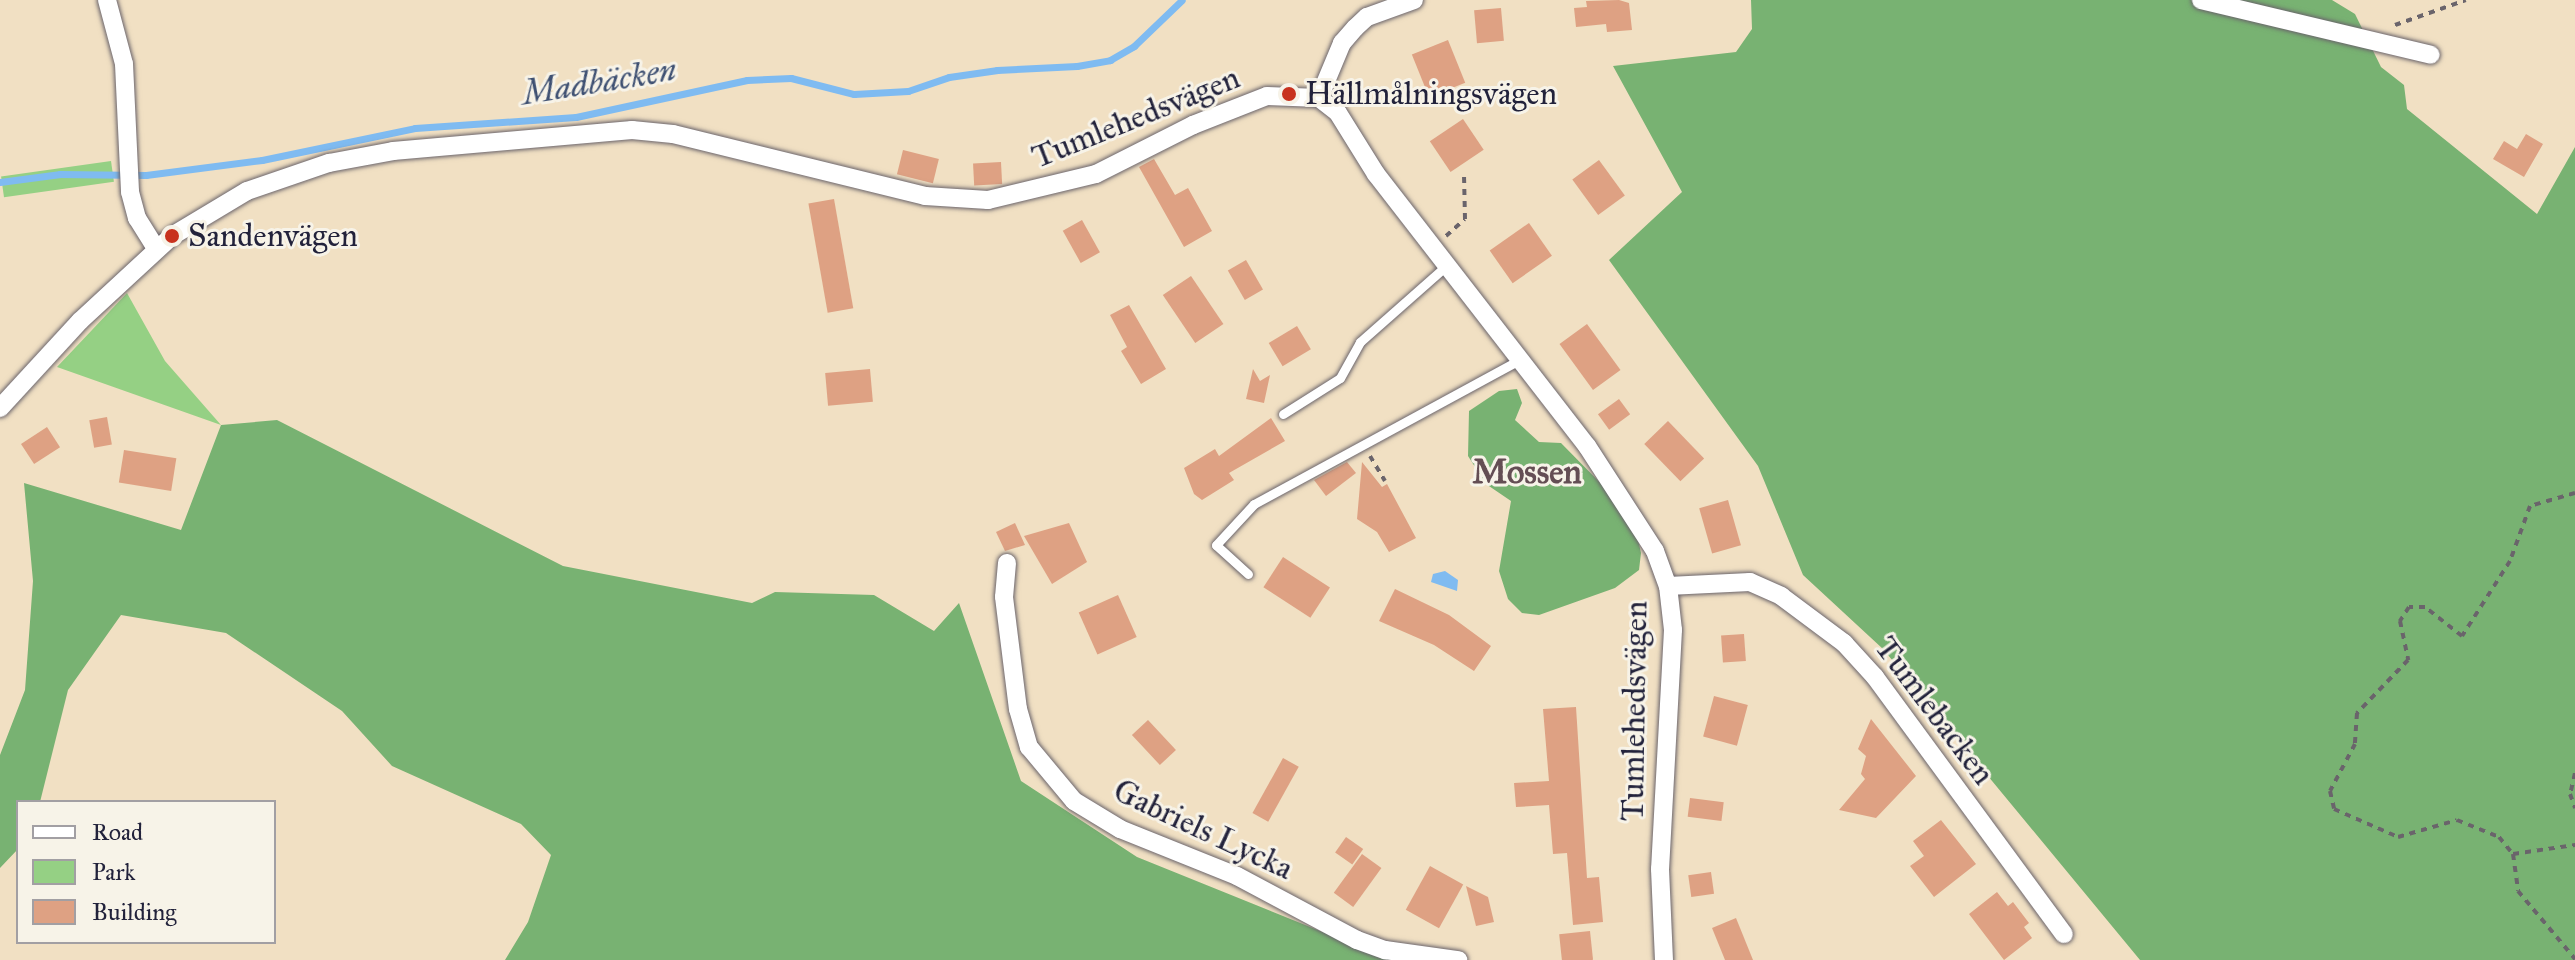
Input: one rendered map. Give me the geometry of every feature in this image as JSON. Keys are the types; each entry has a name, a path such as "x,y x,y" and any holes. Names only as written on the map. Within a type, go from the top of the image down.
{"street":[{"path":"107,0 124,64 130,192 137,218 156,248"},
{"path":"1319,98 1342,43 1355,28 1367,17 1414,0"},
{"path":"2201,0 2377,39 2431,55"},
{"name":"Tumlehedsvägen","path":"0,408 156,248 247,191 329,163 393,151 632,130 673,134 925,196 988,200 1096,174 1193,125 1267,96 1319,98 1338,113 1376,174 1633,512 1668,586 1673,630 1660,869 1664,960"},
{"name":"Gabriels Lycka","path":"1007,563 1004,597 1018,709 1029,747 1074,801 1120,829 1237,876 1357,940 1385,950 1458,960"},
{"name":"Tumlebacken","path":"1668,586 1750,582 1781,596 1844,643 1875,677 2064,934"}],"lane":[{"path":"1283,414 1340,378 1360,342 1446,266"},
{"path":"1248,574 1216,545 1254,504 1519,360"}],"path":[{"path":"2377,39 2399,22 2466,0"},
{"path":"1431,247 1465,219 1464,175"},
{"path":"1368,453 1385,481"},
{"path":"2575,493 2530,506 2510,561 2462,636 2425,607 2409,607 2400,621 2408,660 2357,713 2355,744 2330,791 2334,809 2398,837 2457,820 2499,837 2513,854 2518,891 2575,959"},
{"path":"2575,773 2570,794 2575,808"},
{"path":"2513,854 2575,845"}],"green space":[{"path":"1751,0 2332,0 2355,14 2381,67 2404,85 2407,109 2537,214 2575,147 2575,960 2140,960 1883,649 1803,575 1758,466 1609,260 1682,192 1613,66 1736,52 1752,29"},
{"path":"111,161 114,182 4,197 1,176"},
{"path":"127,293 165,361 221,425 57,367"},
{"path":"1517,389 1522,403 1515,420 1539,442 1561,443 1622,505 1635,526 1641,553 1639,570 1615,588 1539,615 1522,613 1508,599 1499,571 1511,501 1486,484 1468,456 1469,411 1499,391"},
{"path":"277,420 563,566 752,603 775,592 874,595 934,631 959,603 1021,781 1137,857 1377,954 1409,960 505,960 528,922 551,855 521,824 392,766 342,711 226,633 121,615 68,690 40,800 16,800 16,851 0,868 0,755 25,690 33,581 24,483 181,530 221,425"}],"water":[{"path":"1445,571 1458,580 1457,591 1431,582 1433,574"}],"building":[{"path":"1619,0 1629,3 1632,30 1607,32 1606,24 1576,27 1574,8 1587,7 1586,1"},
{"path":"1501,8 1504,41 1477,43 1474,10"},
{"path":"1448,40 1465,83 1429,97 1412,55"},
{"path":"1463,119 1484,150 1451,172 1430,141"},
{"path":"2526,134 2543,144 2524,177 2493,159 2504,141 2517,149"},
{"path":"903,150 939,159 933,183 897,174"},
{"path":"1154,159 1175,195 1188,188 1212,231 1184,247 1139,167"},
{"path":"1599,160 1625,196 1598,215 1572,179"},
{"path":"1001,162 1002,184 974,185 973,163"},
{"path":"834,199 853,308 828,313 808,204"},
{"path":"1082,220 1100,252 1081,263 1063,231"},
{"path":"1529,223 1552,256 1513,283 1490,251"},
{"path":"1246,260 1263,289 1245,300 1228,270"},
{"path":"1191,276 1223,324 1195,343 1163,295"},
{"path":"1129,305 1166,369 1141,384 1121,351 1127,347 1110,315"},
{"path":"1587,324 1621,370 1593,390 1559,344"},
{"path":"1297,326 1311,349 1283,366 1269,343"},
{"path":"870,369 873,402 828,406 825,373"},
{"path":"1253,369 1260,381 1270,375 1264,403 1246,399"},
{"path":"1619,399 1630,414 1609,430 1598,414"},
{"path":"107,417 112,445 94,448 89,420"},
{"path":"1271,418 1285,441 1229,473 1234,480 1202,500 1194,494 1184,468 1215,449 1219,456"},
{"path":"1668,421 1704,458 1680,481 1644,444"},
{"path":"47,427 60,447 34,464 21,444"},
{"path":"124,450 176,458 171,491 119,483"},
{"path":"1347,462 1356,473 1326,496 1314,480"},
{"path":"1362,462 1382,487 1387,484 1416,538 1389,552 1377,532 1357,519"},
{"path":"1728,500 1741,545 1712,553 1699,508"},
{"path":"1015,523 1025,545 1005,551 996,532"},
{"path":"1069,523 1087,562 1052,584 1024,536"},
{"path":"1283,557 1330,587 1310,618 1263,587"},
{"path":"1395,589 1449,615 1491,646 1474,671 1434,645 1379,621"},
{"path":"1118,595 1137,637 1097,655 1079,612"},
{"path":"1744,634 1746,661 1723,663 1721,636"},
{"path":"1714,696 1748,705 1737,746 1703,737"},
{"path":"1576,707 1587,878 1599,877 1603,922 1573,925 1567,853 1553,854 1549,805 1516,807 1514,783 1549,781 1543,709"},
{"path":"1871,719 1916,776 1876,818 1839,810 1865,779 1861,774 1866,756 1858,749"},
{"path":"1148,720 1176,750 1160,765 1132,735"},
{"path":"1283,758 1299,767 1268,822 1252,813"},
{"path":"1690,798 1724,802 1721,821 1688,817"},
{"path":"1941,820 1976,864 1934,897 1910,866 1924,856 1913,841"},
{"path":"1346,837 1363,849 1352,865 1335,853"},
{"path":"1362,854 1381,868 1353,907 1334,893"},
{"path":"1430,866 1463,884 1439,928 1406,910"},
{"path":"1711,872 1714,894 1691,897 1688,875"},
{"path":"1466,886 1488,897 1494,922 1476,926"},
{"path":"1997,892 2008,906 2013,902 2029,923 2024,927 2032,938 2004,960 1969,914"},
{"path":"1736,918 1753,960 1725,960 1712,928"},
{"path":"1590,931 1593,960 1562,960 1559,934"}],"waterway":[{"name":"Madbäcken","path":"0,182 60,174 146,175 262,160 415,128 576,117 747,80 791,78 854,94 908,91 949,77 997,70 1077,66 1110,60 1134,46 1182,0"}],"place":[{"name":"Hällmålningsvägen","path":"1289,94"},
{"name":"Sandenvägen","path":"172,236"}],"district":[{"name":"Mossen","path":"1527,472"}]}
